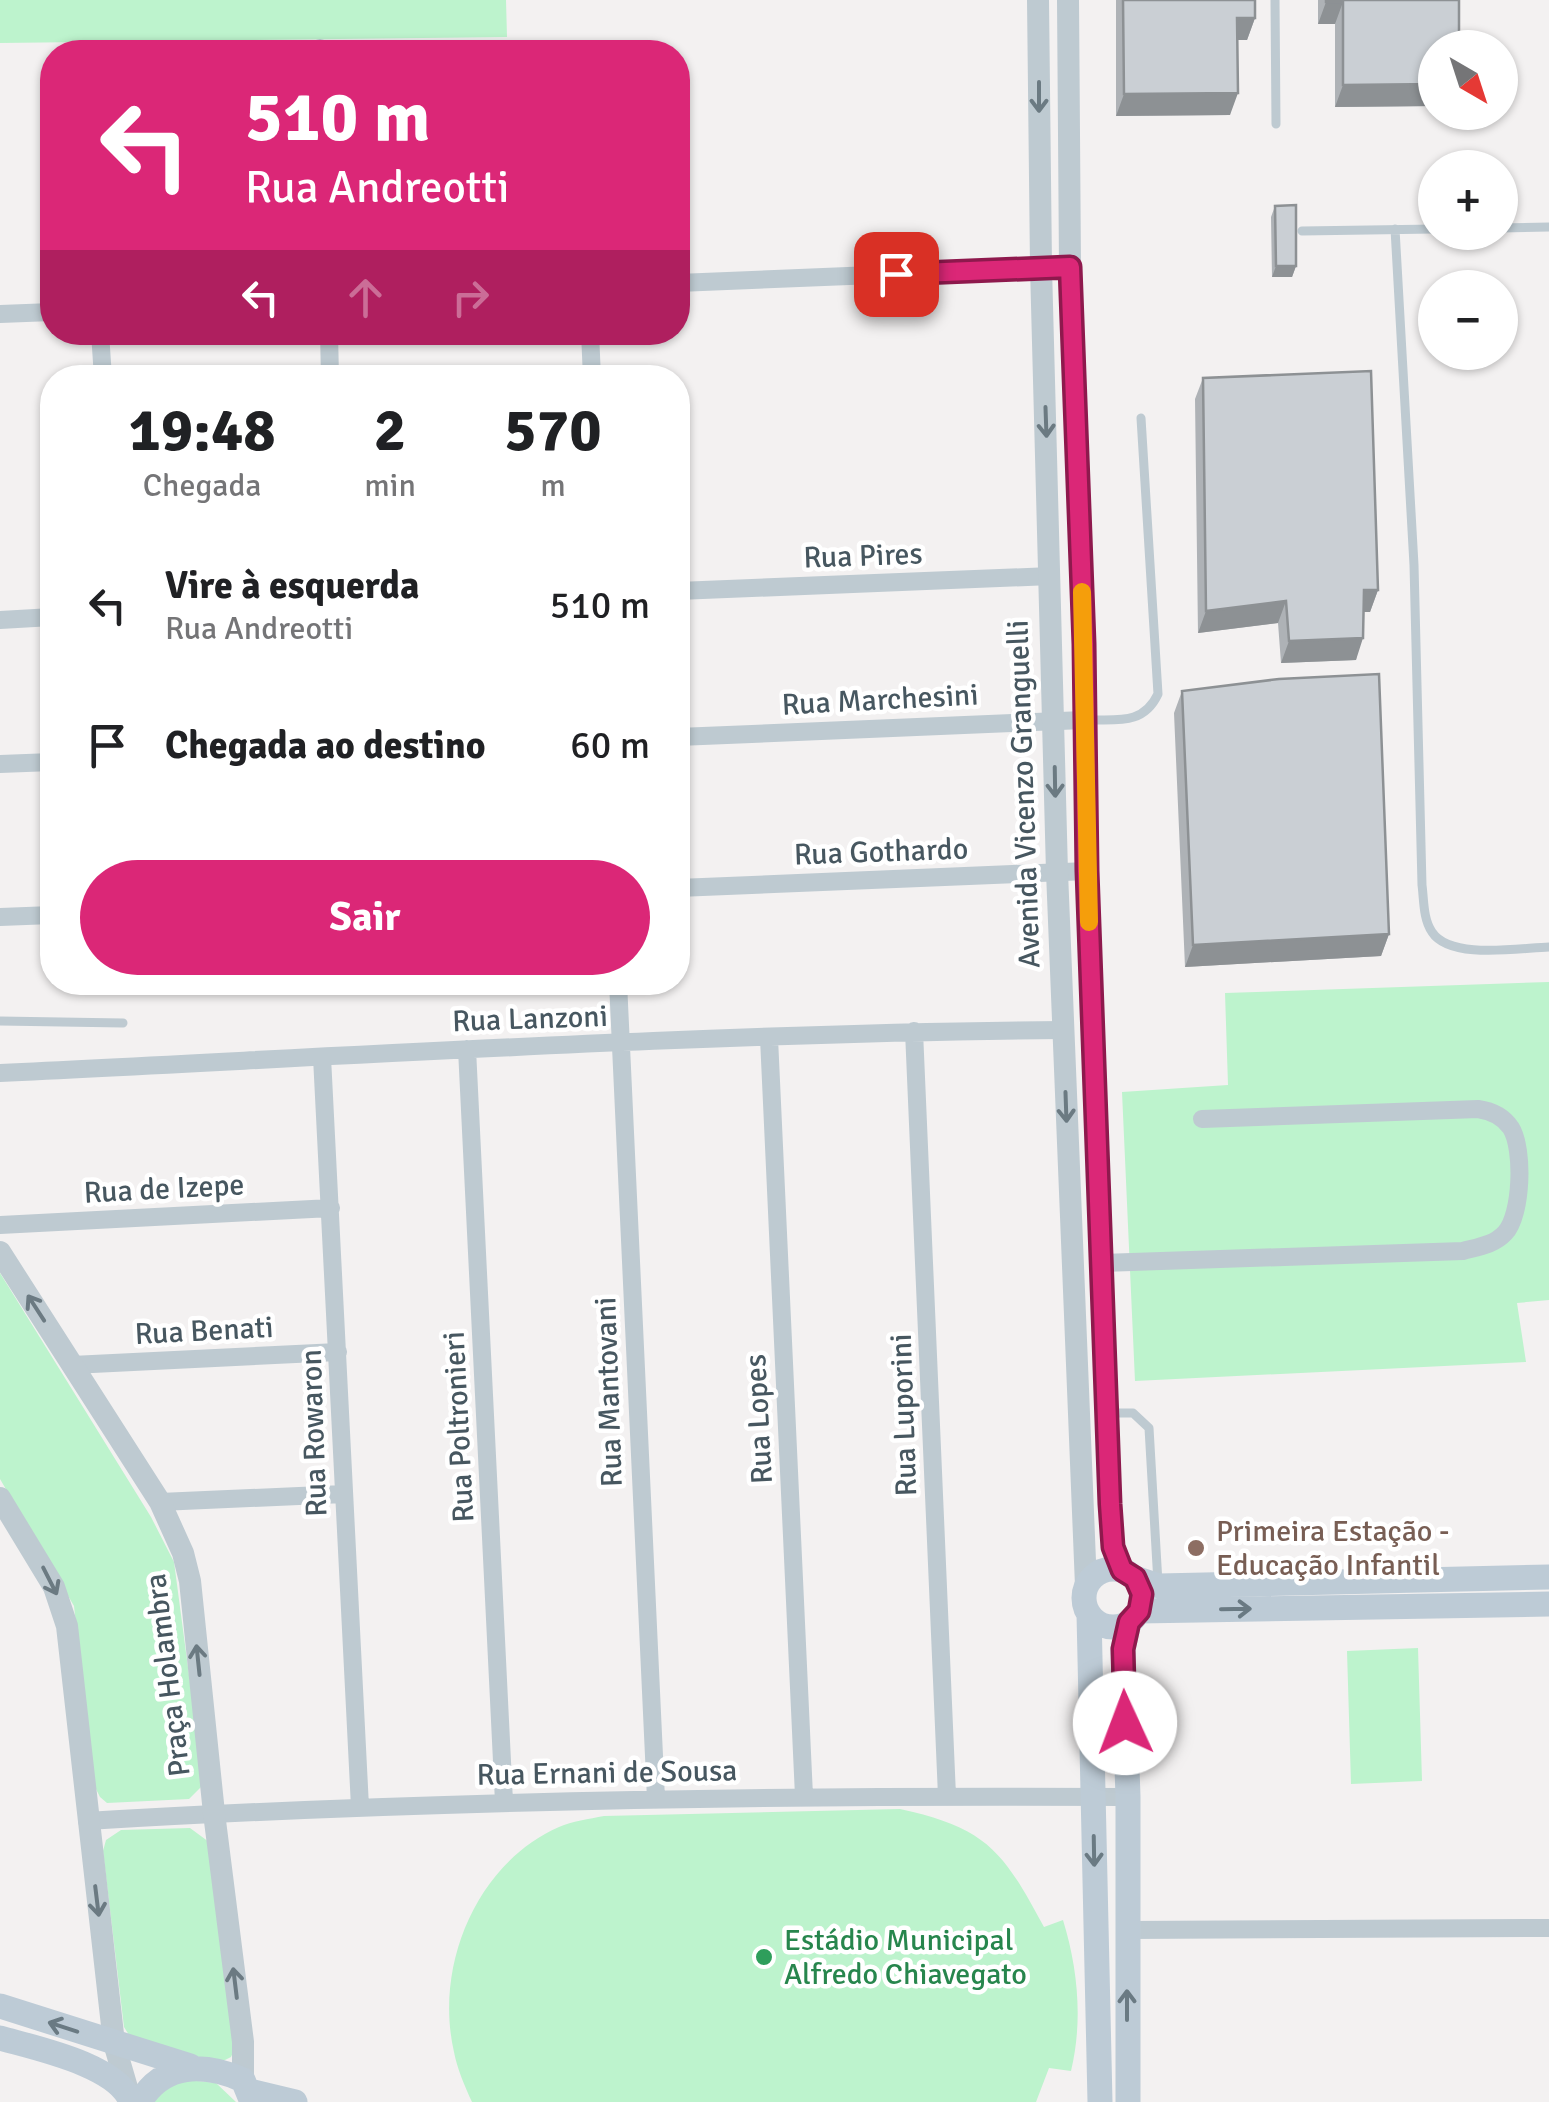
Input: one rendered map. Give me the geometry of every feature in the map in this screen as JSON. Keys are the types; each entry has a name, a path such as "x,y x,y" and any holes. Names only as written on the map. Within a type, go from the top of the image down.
{"main road":[{"path":"1086,1586 1097,1573 1113,1568 1138,1578 1549,1577"},
{"name":"Avenida Vicenzo Granguelli","path":"1128,2102 1128,1796 1123,1649 1142,1594 1138,1578"},
{"name":"Avenida Vicenzo Granguelli","path":"1086,1586 1100,2102"},
{"path":"1089,1614 1112,1626 1134,1616 1549,1604"},
{"path":"0,2006 190,2066 217,2070 248,2091 295,2102"},
{"path":"0,2038 92,2068 118,2084 134,2101 164,2076 190,2066"}],"street":[{"name":"Avenida Vicenzo Granguelli","path":"1038,0 1057,872 1086,1586"},
{"name":"Avenida Vicenzo Granguelli","path":"1068,0 1070,267 1107,1413 1113,1547 1138,1578"},
{"path":"1039,30 1068,29"},
{"path":"690,282 1070,267"},
{"path":"0,314 40,312"},
{"name":"Rua Pires","path":"690,591 1050,576"},
{"path":"0,620 40,618"},
{"name":"Rua Marchesini","path":"690,736 1084,720"},
{"path":"0,764 40,762"},
{"name":"Rua Gothardo","path":"690,887 1087,871"},
{"path":"0,917 40,915"},
{"name":"Rua Mantovani","path":"619,995 656,1798"},
{"name":"Rua Lanzoni","path":"0,1073 468,1049 1063,1030"},
{"name":"Rua Luporini","path":"914,1032 946,1796"},
{"name":"Rua Lopes","path":"769,1038 804,1796"},
{"name":"Rua Poltronieri","path":"468,1049 504,1802"},
{"name":"Rua Rowaron","path":"322,1057 360,1807"},
{"path":"1102,1263 1463,1251 1490,1244 1514,1221 1520,1159 1510,1127 1494,1112 1478,1109 1202,1120"},
{"name":"Rua de Izepe","path":"0,1225 331,1208"},
{"name":"Praça Holambra","path":"0,1252 160,1502 184,1553 248,2091"},
{"name":"Rua Benati","path":"72,1365 338,1352"},
{"path":"160,1502 344,1494"},
{"path":"0,1498 41,1563 63,1608 114,2043 134,2101"},
{"name":"Rua Ernani de Sousa","path":"87,1820 656,1798 1128,1796"},
{"path":"1127,1930 1549,1928"}],"lane":[{"path":"1275,0 1276,124"},
{"path":"1040,182 1071,182"},
{"path":"1518,228 1549,227"},
{"path":"1302,231 1418,229"},
{"path":"1395,230 1414,565 1426,916 1432,932 1444,944 1460,949 1549,948"},
{"path":"1084,720 1136,718 1152,708 1158,694 1141,418"},
{"path":"0,1022 123,1023"},
{"path":"1107,1413 1133,1412 1149,1428 1155,1567 1138,1578"}],"green space":[{"path":"0,0 506,0 507,37 0,43"},
{"path":"1549,982 1549,1300 1517,1303 1526,1362 1135,1381 1122,1092 1228,1085 1225,993"},
{"path":"0,1273 151,1517 174,1562 202,1773 202,1786 189,1799 107,1803 94,1785 74,1606 0,1479"},
{"path":"1418,1648 1422,1781 1351,1784 1347,1651"},
{"name":"Estádio Municipal Alfredo Chiavegato","path":"900,1809 929,1816 973,1835 1003,1861 1044,1927 1063,1920 1077,1995 1075,2052 1071,2071 1049,2068 1036,2102 472,2102 455,2058 449,2019 450,1985 457,1952 484,1891 530,1843 564,1825 604,1816"},
{"path":"190,1828 209,1842 235,2048 231,2057 215,2065 129,2035 124,2027 103,1851 106,1840 121,1830"},
{"path":"180,2079 216,2083 236,2102 147,2102"}],"building":[{"path":"1123,0 1255,0 1255,18 1237,18 1238,93 1124,94"},
{"path":"1459,0 1459,30 1418,30 1418,84 1343,85 1343,2 1326,2"},
{"path":"1296,205 1296,266 1276,266 1275,206"},
{"path":"1371,371 1378,590 1364,590 1363,638 1289,641 1286,601 1206,611 1203,378"},
{"path":"1379,674 1389,934 1193,945 1182,691 1279,679"}],"slow traffic":[{"path":"1082,592 1089,922"}],"place":[{"name":"Primeira Estação - Educação Infantil","path":"1196,1548"},
{"name":"Estádio Municipal Alfredo Chiavegato","path":"764,1957"}],"route":[{"path":"896,274 1070,267 1110,1504 1113,1547 1122,1570 1135,1578 1142,1594 1139,1611 1129,1622 1123,1649 1125,1723"}]}
